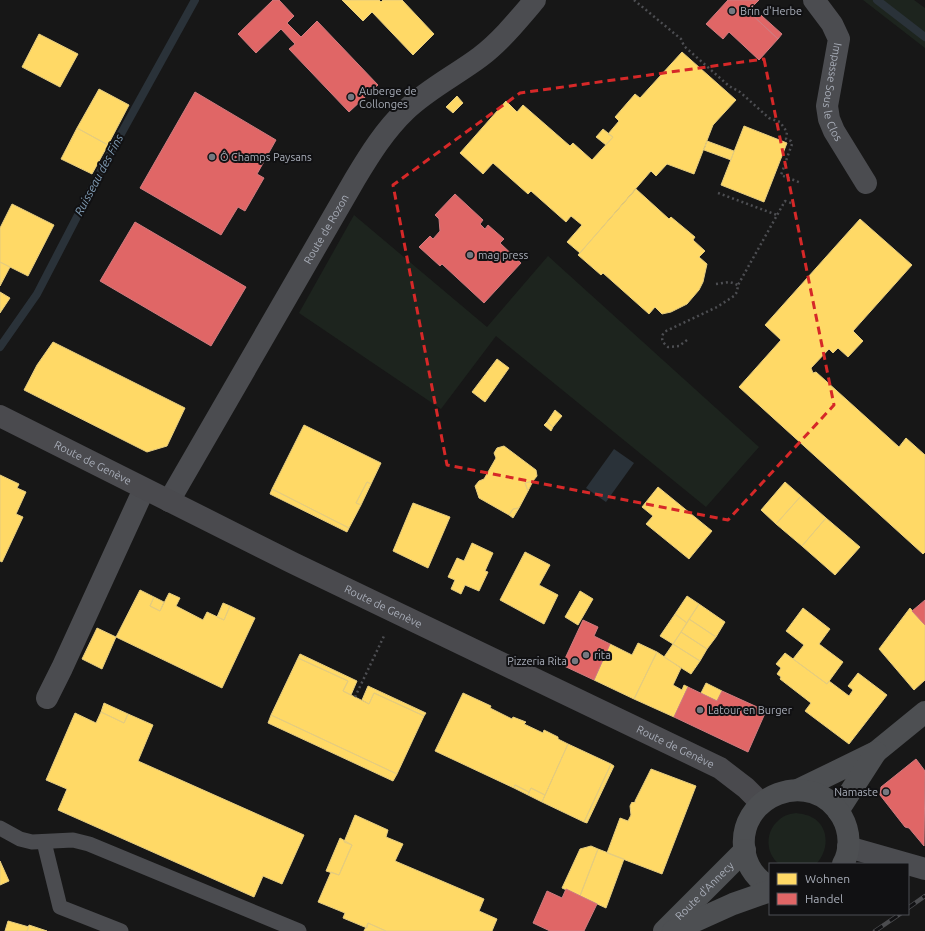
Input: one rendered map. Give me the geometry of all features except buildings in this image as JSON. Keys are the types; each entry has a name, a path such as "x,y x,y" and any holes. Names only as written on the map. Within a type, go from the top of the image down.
{"main road":[{"name":"Route de Genève","path":"0,416 293,564 720,768 746,788 761,803"},
{"path":"798,790 876,752 925,712"},
{"path":"838,812 876,752"},
{"path":"769,886 759,878 751,868 745,850 744,837 747,825 753,813 761,803 772,795 785,791 798,790 821,796 833,805 847,828 845,856"},
{"name":"Route d'Annecy","path":"664,931 745,850"},
{"name":"Route d'Annecy","path":"673,931 733,904 769,891"}],"street":[{"name":"Route de Rozon","path":"168,502 355,178 391,125 419,98 486,52 500,40 535,0"},
{"name":"Impasse Sous le Clos","path":"814,0 832,24 839,39 828,106 829,119 834,132 866,183"},
{"path":"47,698 144,489"},
{"path":"845,856 888,863"},
{"path":"909,866 925,869"}],"lane":[{"path":"0,828 20,839 32,842 73,840 89,844 299,931"},
{"path":"44,842 60,907 121,931"}],"path":[{"path":"634,0 681,39 684,46 730,86 740,92 769,118 780,122 787,132 786,138 791,140 792,144 781,175 801,183"},
{"path":"718,193 777,215"},
{"path":"687,340 679,346 668,347 662,340 662,336 664,332 734,296 737,292 738,285 785,201 794,204"},
{"path":"716,284 730,282 738,285"},
{"path":"355,697 396,612"}],"highlighted area":[{"path":"764,59 834,405 728,520 447,465 393,185 520,93"}],"shaded area":[{"path":"863,0 914,0 925,8 925,48"},
{"path":"354,215 487,327 548,256 759,447 706,507 496,336 441,409 299,313"},
{"path":"614,449 634,463 606,502 586,488"},
{"path":"796,813 813,818 823,829 826,841 825,847 817,863 778,863 771,854 768,842 771,830 779,820 789,814"}],"waterway":[{"name":"Ruisseau des Fins","path":"0,347 37,294 106,161 195,0"},
{"path":"877,0 925,37"}],"railway":[{"path":"909,907 925,896"},
{"path":"875,931 899,915"}],"place":[{"name":"Brin d'Herbe","path":"732,11"},
{"name":"Auberge de Collonges","path":"351,97"},
{"name":"Ô Champs Paysans","path":"212,157"},
{"name":"mag press","path":"470,255"},
{"name":"rita","path":"586,655"},
{"name":"Pizzeria Rita","path":"575,661"},
{"name":"Latour en Burger","path":"700,710"},
{"name":"Namaste","path":"886,792"}]}
